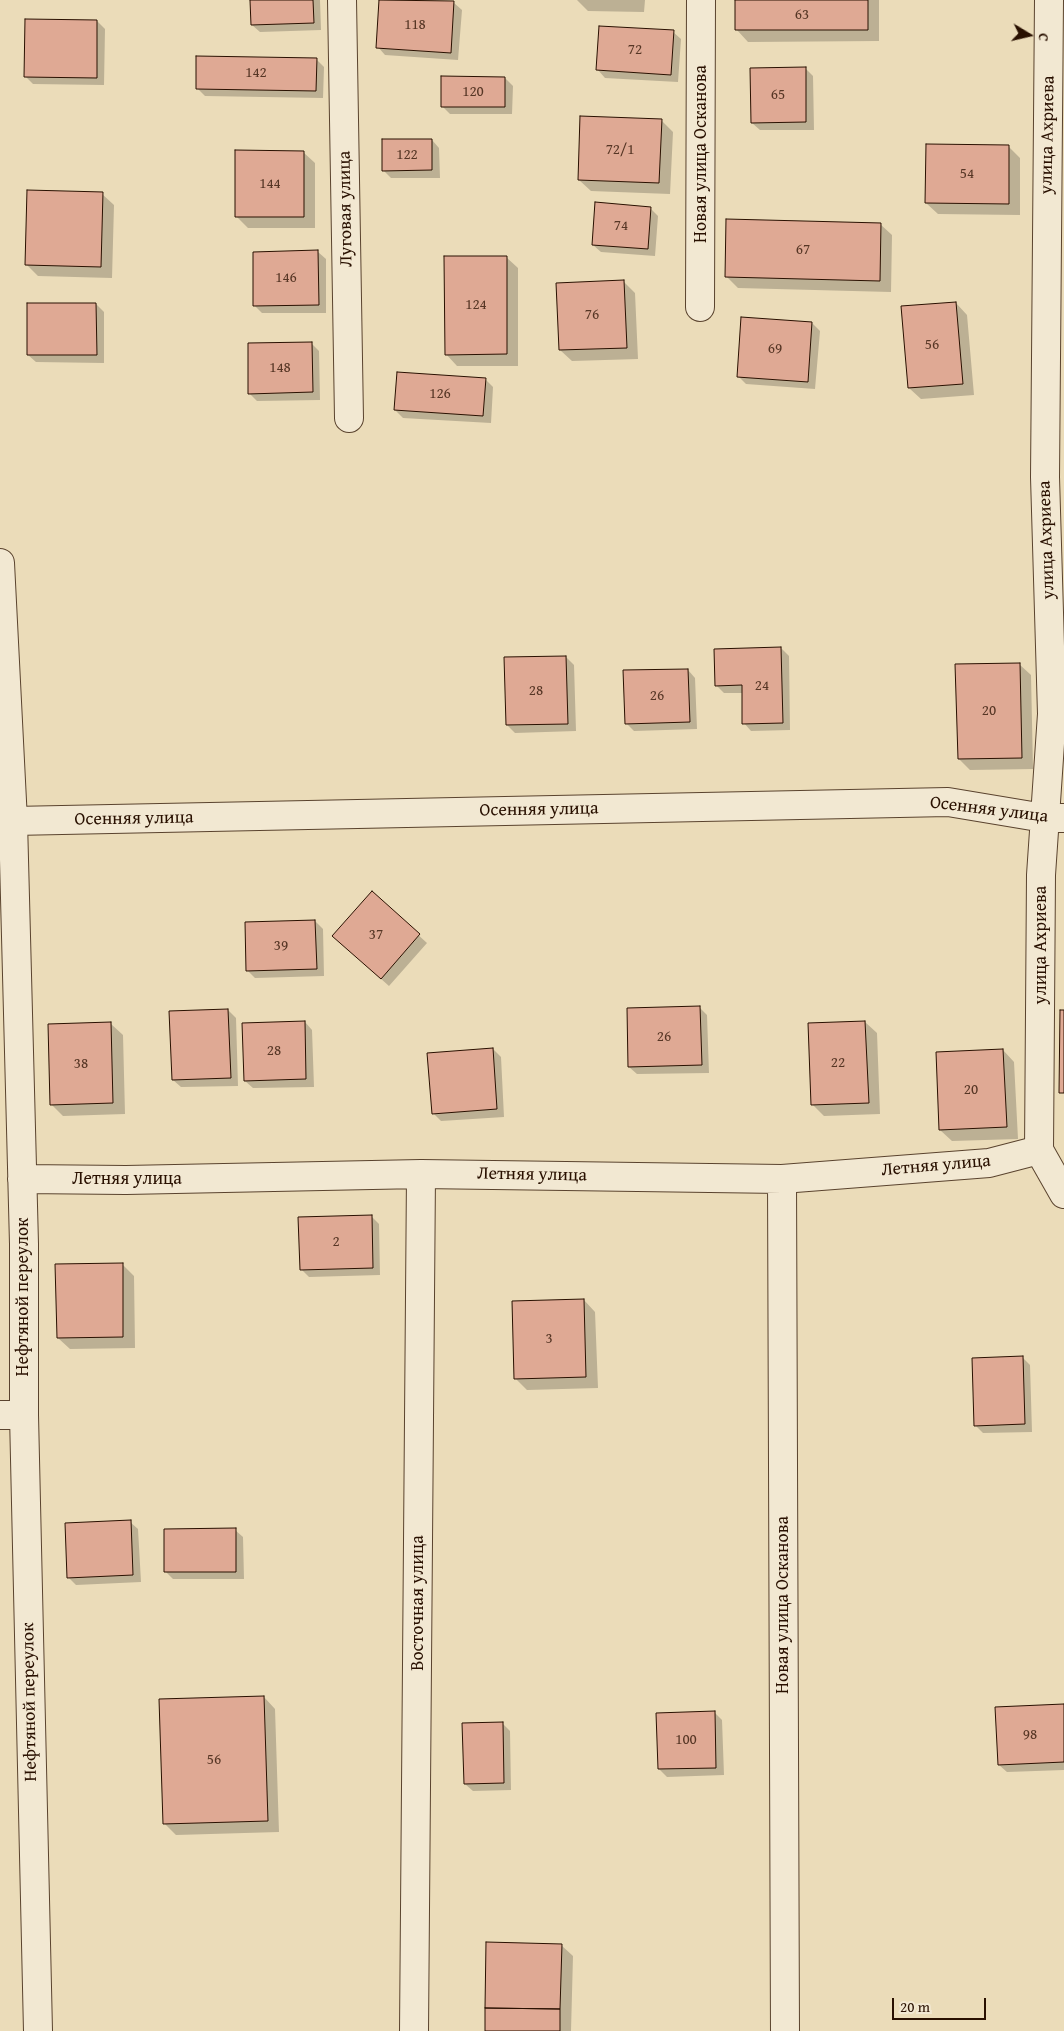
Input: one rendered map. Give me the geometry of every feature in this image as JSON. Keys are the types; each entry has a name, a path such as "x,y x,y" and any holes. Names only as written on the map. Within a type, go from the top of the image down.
{"street":[{"name":"Луговая улица","path":"342,0 349,418"},
{"name":"Новая улица Осканова","path":"700,308 701,0"},
{"name":"улица Ахриева","path":"1049,0 1054,450 1052,714 1054,818 1041,875 1040,1150 1064,1194"},
{"name":"Нефтяной переулок","path":"0,564 13,821 22,1179 12,1415 38,2031"},
{"name":"Осенняя улица","path":"13,821 948,802 1054,818"},
{"name":"Летняя улица","path":"22,1179 126,1180 421,1174 782,1179 989,1163 1040,1150"},
{"name":"Восточная улица","path":"414,2031 421,1174"},
{"name":"Новая улица Осканова","path":"782,1179 785,2031"}],"building":[{"path":"250,0 313,0 314,23 251,25"},
{"path":"379,0 454,1 451,53 376,48"},
{"path":"735,0 868,0 868,30 735,30"},
{"path":"25,19 97,20 97,78 24,77"},
{"path":"599,26 674,30 671,75 596,70"},
{"path":"196,56 317,58 316,91 196,89"},
{"path":"806,67 806,122 751,123 750,68"},
{"path":"441,76 505,77 505,107 441,107"},
{"path":"580,116 662,119 659,183 578,180"},
{"path":"382,139 432,139 432,170 382,171"},
{"path":"926,144 1009,145 1009,204 925,203"},
{"path":"235,150 304,151 304,217 235,217"},
{"path":"27,190 103,192 101,267 25,265"},
{"path":"595,202 651,207 648,249 592,245"},
{"path":"726,219 881,223 880,281 725,277"},
{"path":"318,250 319,305 253,306 253,252"},
{"path":"444,256 507,256 507,354 445,355"},
{"path":"624,280 627,348 559,350 556,283"},
{"path":"956,302 963,384 908,388 901,306"},
{"path":"27,303 96,303 97,355 27,355"},
{"path":"741,317 812,322 808,382 737,377"},
{"path":"312,342 313,392 248,394 248,343"},
{"path":"397,372 486,378 483,416 394,410"},
{"path":"781,647 783,723 742,724 742,685 715,686 714,649"},
{"path":"566,656 568,724 506,725 504,657"},
{"path":"1020,663 1022,758 958,759 955,664"},
{"path":"688,669 690,722 625,724 623,670"},
{"path":"372,891 420,934 381,979 332,936"},
{"path":"315,920 317,969 246,971 245,922"},
{"path":"700,1006 702,1065 628,1067 627,1008"},
{"path":"228,1009 231,1078 172,1080 169,1011"},
{"path":"1060,1010 1064,1010 1064,1093 1059,1093"},
{"path":"305,1021 306,1079 244,1081 242,1023"},
{"path":"865,1021 869,1103 811,1105 808,1023"},
{"path":"111,1022 113,1103 50,1105 48,1024"},
{"path":"493,1048 497,1109 432,1114 427,1053"},
{"path":"1003,1049 1007,1127 939,1130 936,1052"},
{"path":"372,1215 373,1268 300,1270 298,1217"},
{"path":"123,1263 123,1337 57,1338 55,1264"},
{"path":"584,1299 586,1377 514,1379 512,1301"},
{"path":"1023,1356 1025,1424 974,1426 972,1358"},
{"path":"131,1520 133,1575 67,1578 65,1523"},
{"path":"236,1528 236,1572 164,1572 164,1529"},
{"path":"264,1696 268,1821 163,1824 159,1699"},
{"path":"1064,1704 1064,1762 998,1765 995,1707"},
{"path":"715,1711 716,1768 658,1769 656,1713"},
{"path":"503,1722 504,1783 464,1784 462,1723"},
{"path":"486,1942 562,1944 560,2009 485,2008"},
{"path":"485,2008 560,2009 560,2031 485,2031"}]}
